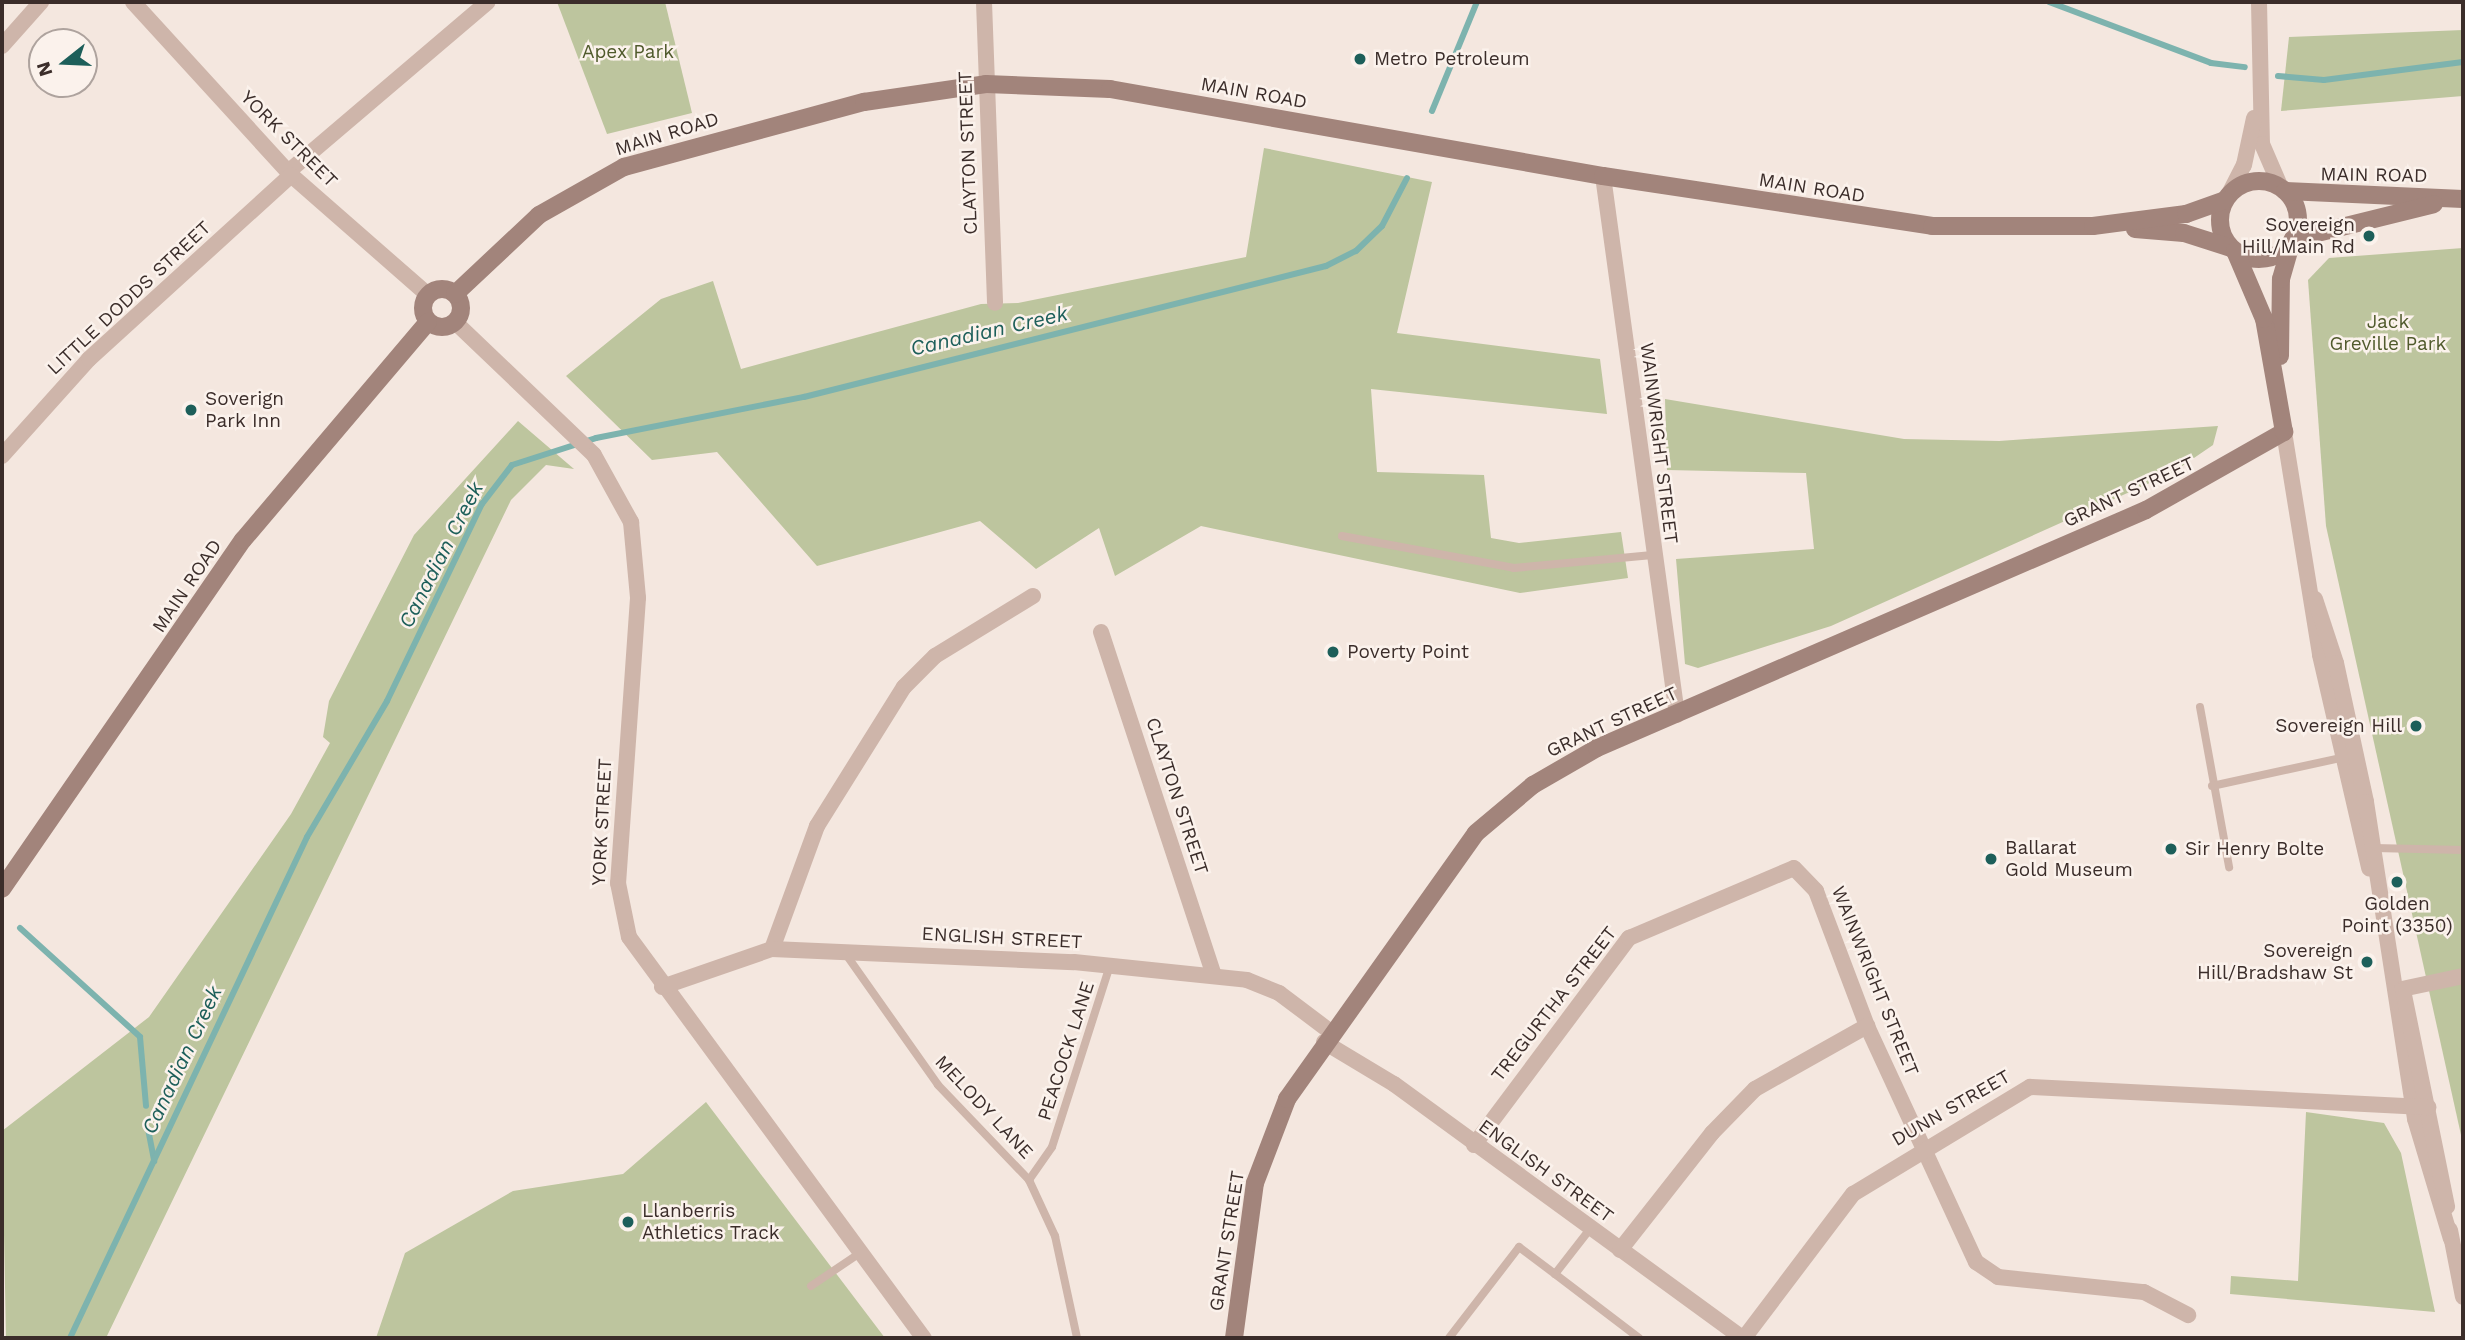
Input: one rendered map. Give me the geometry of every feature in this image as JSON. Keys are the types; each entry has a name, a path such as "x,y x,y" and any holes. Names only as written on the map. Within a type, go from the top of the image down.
{"main road":[{"name":"MAIN ROAD","path":"455,294 539,215 624,167 864,102 986,84 1111,89 1603,176 1896,222 2093,226 2171,231 2233,249"},
{"path":"2253,181 2283,190 2297,214 2280,286 2284,426 2261,310 2220,225 2227,198 2253,181"},
{"name":"MAIN ROAD","path":"2283,190 2463,199"},
{"name":"MAIN ROAD","path":"2093,226 2177,215 2227,198"},
{"name":"MAIN ROAD","path":"2292,241 2364,217 2463,199"},
{"path":"2233,249 2265,259 2292,241"},
{"path":"441,288 455,294 461,308 455,322 442,327 428,322 422,311 428,295 441,288"},
{"name":"MAIN ROAD","path":"2,889 243,540 428,322"},
{"name":"GRANT STREET","path":"1234,1338 1265,1148 1328,1037 1466,846 1494,816 1565,765 2146,510 2284,426"}],"street":[{"path":"2,46 41,2"},
{"name":"YORK STREET","path":"133,2 290,174 428,295"},
{"name":"LITTLE DODDS STREET","path":"2,456 89,359 290,174 488,2"},
{"name":"CLAYTON STREET","path":"984,2 995,303"},
{"path":"2259,2 2258,94 2264,152 2283,190"},
{"path":"2227,198 2244,165 2258,94"},
{"name":"WAINWRIGHT STREET","path":"1603,176 1652,555 1677,715"},
{"name":"YORK STREET","path":"455,322 594,455 627,508 637,560 620,904 634,947 924,1338"},
{"path":"2284,426 2315,599 2390,951 2420,1107 2443,1163 2451,1239 2463,1297"},
{"path":"772,948 817,826 909,680 1033,596"},
{"name":"CLAYTON STREET","path":"1101,632 1213,973"},
{"path":"2348,756 2374,848 2379,901"},
{"name":"TREGURTHA STREET","path":"1474,1145 1629,938 1786,869 1802,871"},
{"name":"WAINWRIGHT STREET","path":"1802,871 1816,891 1867,1026 1925,1147 1971,1255 1984,1271 2139,1290 2188,1315"},
{"name":"ENGLISH STREET","path":"662,987 708,965 772,948 1110,965 1213,973 1269,988 1328,1037 1474,1145 1743,1338"},
{"path":"2390,951 2402,989 2420,1107"},
{"path":"2402,989 2463,976"},
{"path":"1620,1250 1748,1095 1867,1026"},
{"name":"DUNN STREET","path":"1743,1338 1838,1208 1925,1147 2037,1085 2420,1107"}],"lane":[{"path":"1342,536 1514,568 1652,555"},
{"path":"2200,707 2212,786 2229,867"},
{"path":"2212,786 2348,756"},
{"path":"2374,848 2463,850"},
{"name":"MELODY LANE","path":"845,953 938,1086 1029,1180 1055,1236 1077,1338"},
{"name":"PEACOCK LANE","path":"1029,1180 1052,1147 1110,965"},
{"path":"1555,1274 1591,1228"},
{"path":"1449,1338 1519,1247 1639,1338"},
{"path":"811,1286 860,1252"}],"green space":[{"name":"Apex Park","path":"557,2 665,2 692,113 607,134"},
{"path":"2463,30 2463,96 2281,111 2289,37"},
{"path":"1264,148 1432,182 1397,333 1600,359 1607,414 1371,389 1377,472 1484,475 1491,538 1519,543 1621,532 1628,578 1520,593 1201,526 1115,576 1099,528 1036,569 980,521 817,566 717,452 652,460 566,376 661,299 713,281 741,369 981,304 1018,303 1246,257"},
{"name":"Jack Greville Park","path":"2463,248 2463,1144 2326,526 2308,280 2329,258"},
{"path":"1665,399 1904,439 1999,441 2218,426 2213,445 2172,473 1831,626 1698,668 1685,664 1676,559 1814,549 1806,473 1667,470"},
{"path":"518,421 574,469 546,465 511,500 106,1338 6,1338 2,1131 149,1017 291,814 330,743 323,737 329,701 414,535"},
{"name":"Llanberris Athletics Track","path":"706,1102 885,1338 376,1338 405,1253 513,1191 623,1174"},
{"path":"2306,1112 2384,1123 2401,1153 2435,1312 2230,1294 2231,1276 2298,1281"}],"waterway":[{"name":"Canadian Creek","path":"1432,111 1477,2"},
{"name":"Canadian Creek","path":"2049,2 2211,63 2245,67"},
{"name":"Canadian Creek","path":"2278,76 2324,80 2463,62"},
{"name":"Canadian Creek","path":"70,1338 307,837 387,701 482,504 512,465 596,438 804,397 1326,266 1356,251 1382,226 1407,178"},
{"path":"20,928 140,1037 146,1106"},
{"path":"148,1129 154,1161"}],"place":[{"name":"Metro Petroleum","path":"1360,59"},
{"name":"Sovereign Hill/Main Rd","path":"2369,236"},
{"name":"Soverign Park Inn","path":"191,410"},
{"name":"Poverty Point","path":"1333,652"},
{"name":"Sovereign Hill","path":"2416,726"},
{"name":"Sir Henry Bolte","path":"2171,849"},
{"name":"Ballarat Gold Museum","path":"1991,859"},
{"name":"Golden Point (3350)","path":"2397,882"},
{"name":"Sovereign Hill/Bradshaw St","path":"2367,962"},
{"name":"Llanberris Athletics Track","path":"628,1222"}]}
